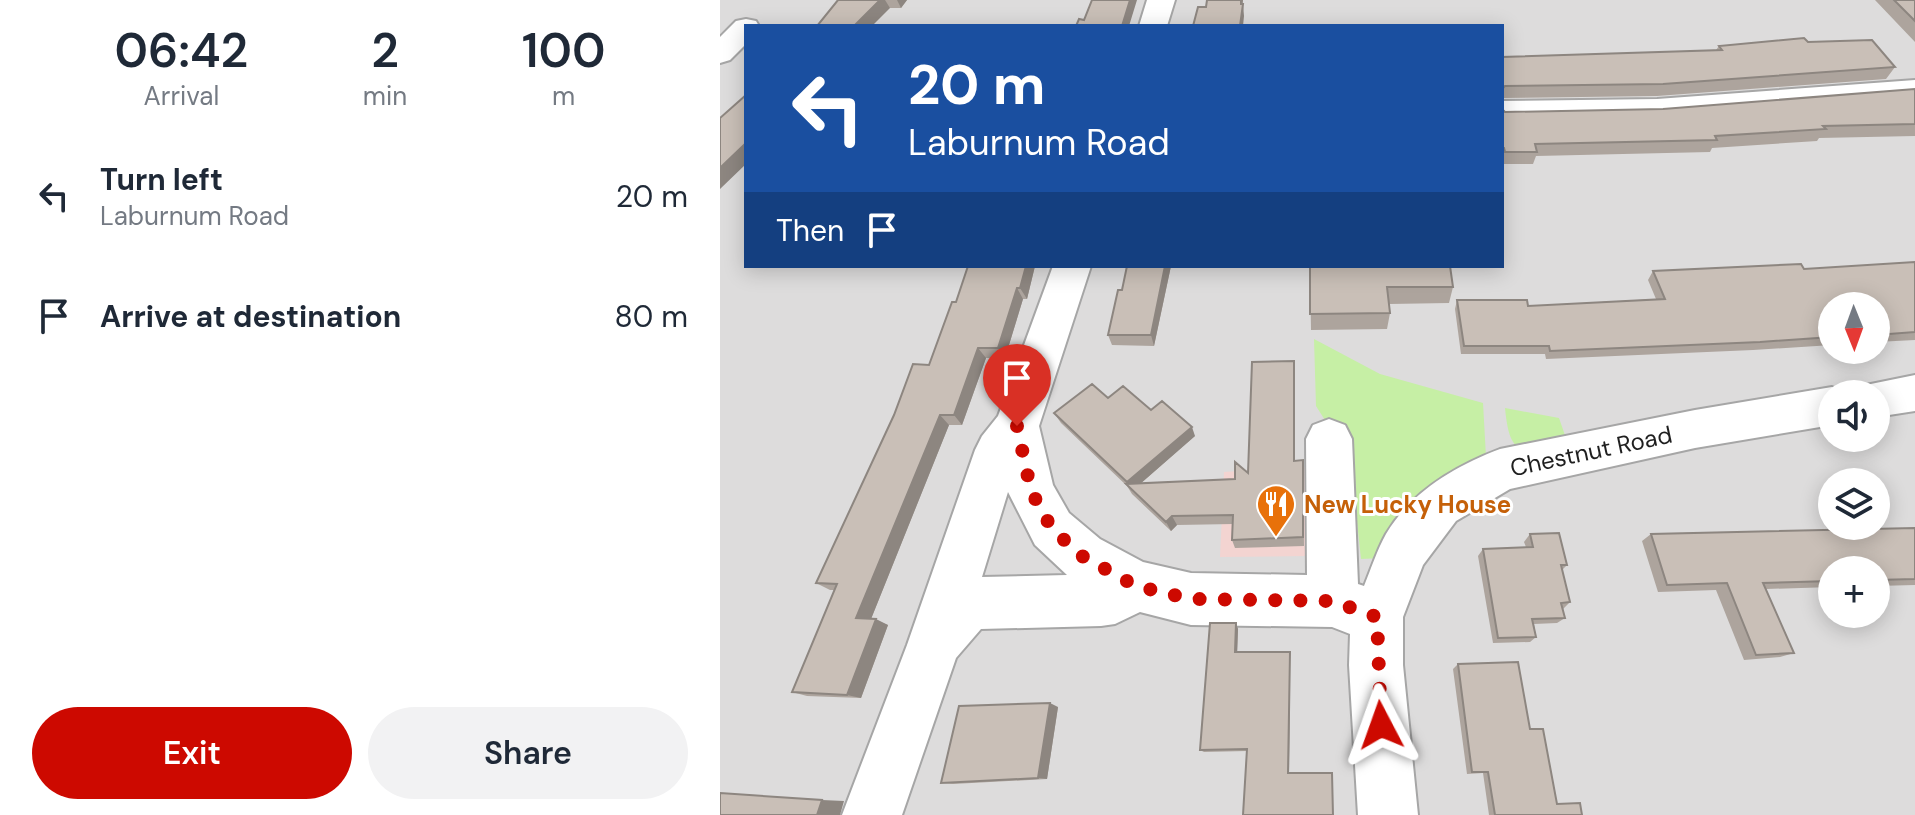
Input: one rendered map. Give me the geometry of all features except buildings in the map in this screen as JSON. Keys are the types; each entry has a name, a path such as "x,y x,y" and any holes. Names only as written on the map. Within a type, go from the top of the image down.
{"street":[{"path":"1154,24 1161,0"},
{"path":"720,54 744,29"},
{"path":"1504,111 1703,107 1915,89"},
{"path":"872,815 934,645 998,450 1017,426 1071,268"},
{"path":"1890,397 1915,393"},
{"name":"Chestnut Road","path":"1354,609 1439,505 1500,470 1695,429 1818,408"},
{"path":"1017,426 1031,491 1052,529 1082,556 1136,586 1191,599 1354,609"},
{"path":"1329,439 1334,545 1376,665 1388,815"},
{"path":"934,645 954,617 971,603 1101,600 1115,598 1136,586"}],"shaded area":[{"path":"720,0 1915,0 1915,815 720,815"},
{"path":"1306,467 1307,556 1220,557 1224,472"}],"green space":[{"path":"1314,339 1380,374 1483,403 1486,457 1383,558 1361,559 1354,494 1335,436 1316,406"},
{"path":"1505,408 1559,418 1567,441 1529,449 1515,445 1507,425"}],"place":[{"name":"New Lucky House","path":"1276,538"}],"route":[{"path":"1017,426 1031,491 1052,529 1082,556 1136,586 1191,599 1332,601 1377,617 1376,665 1381,725"}]}
